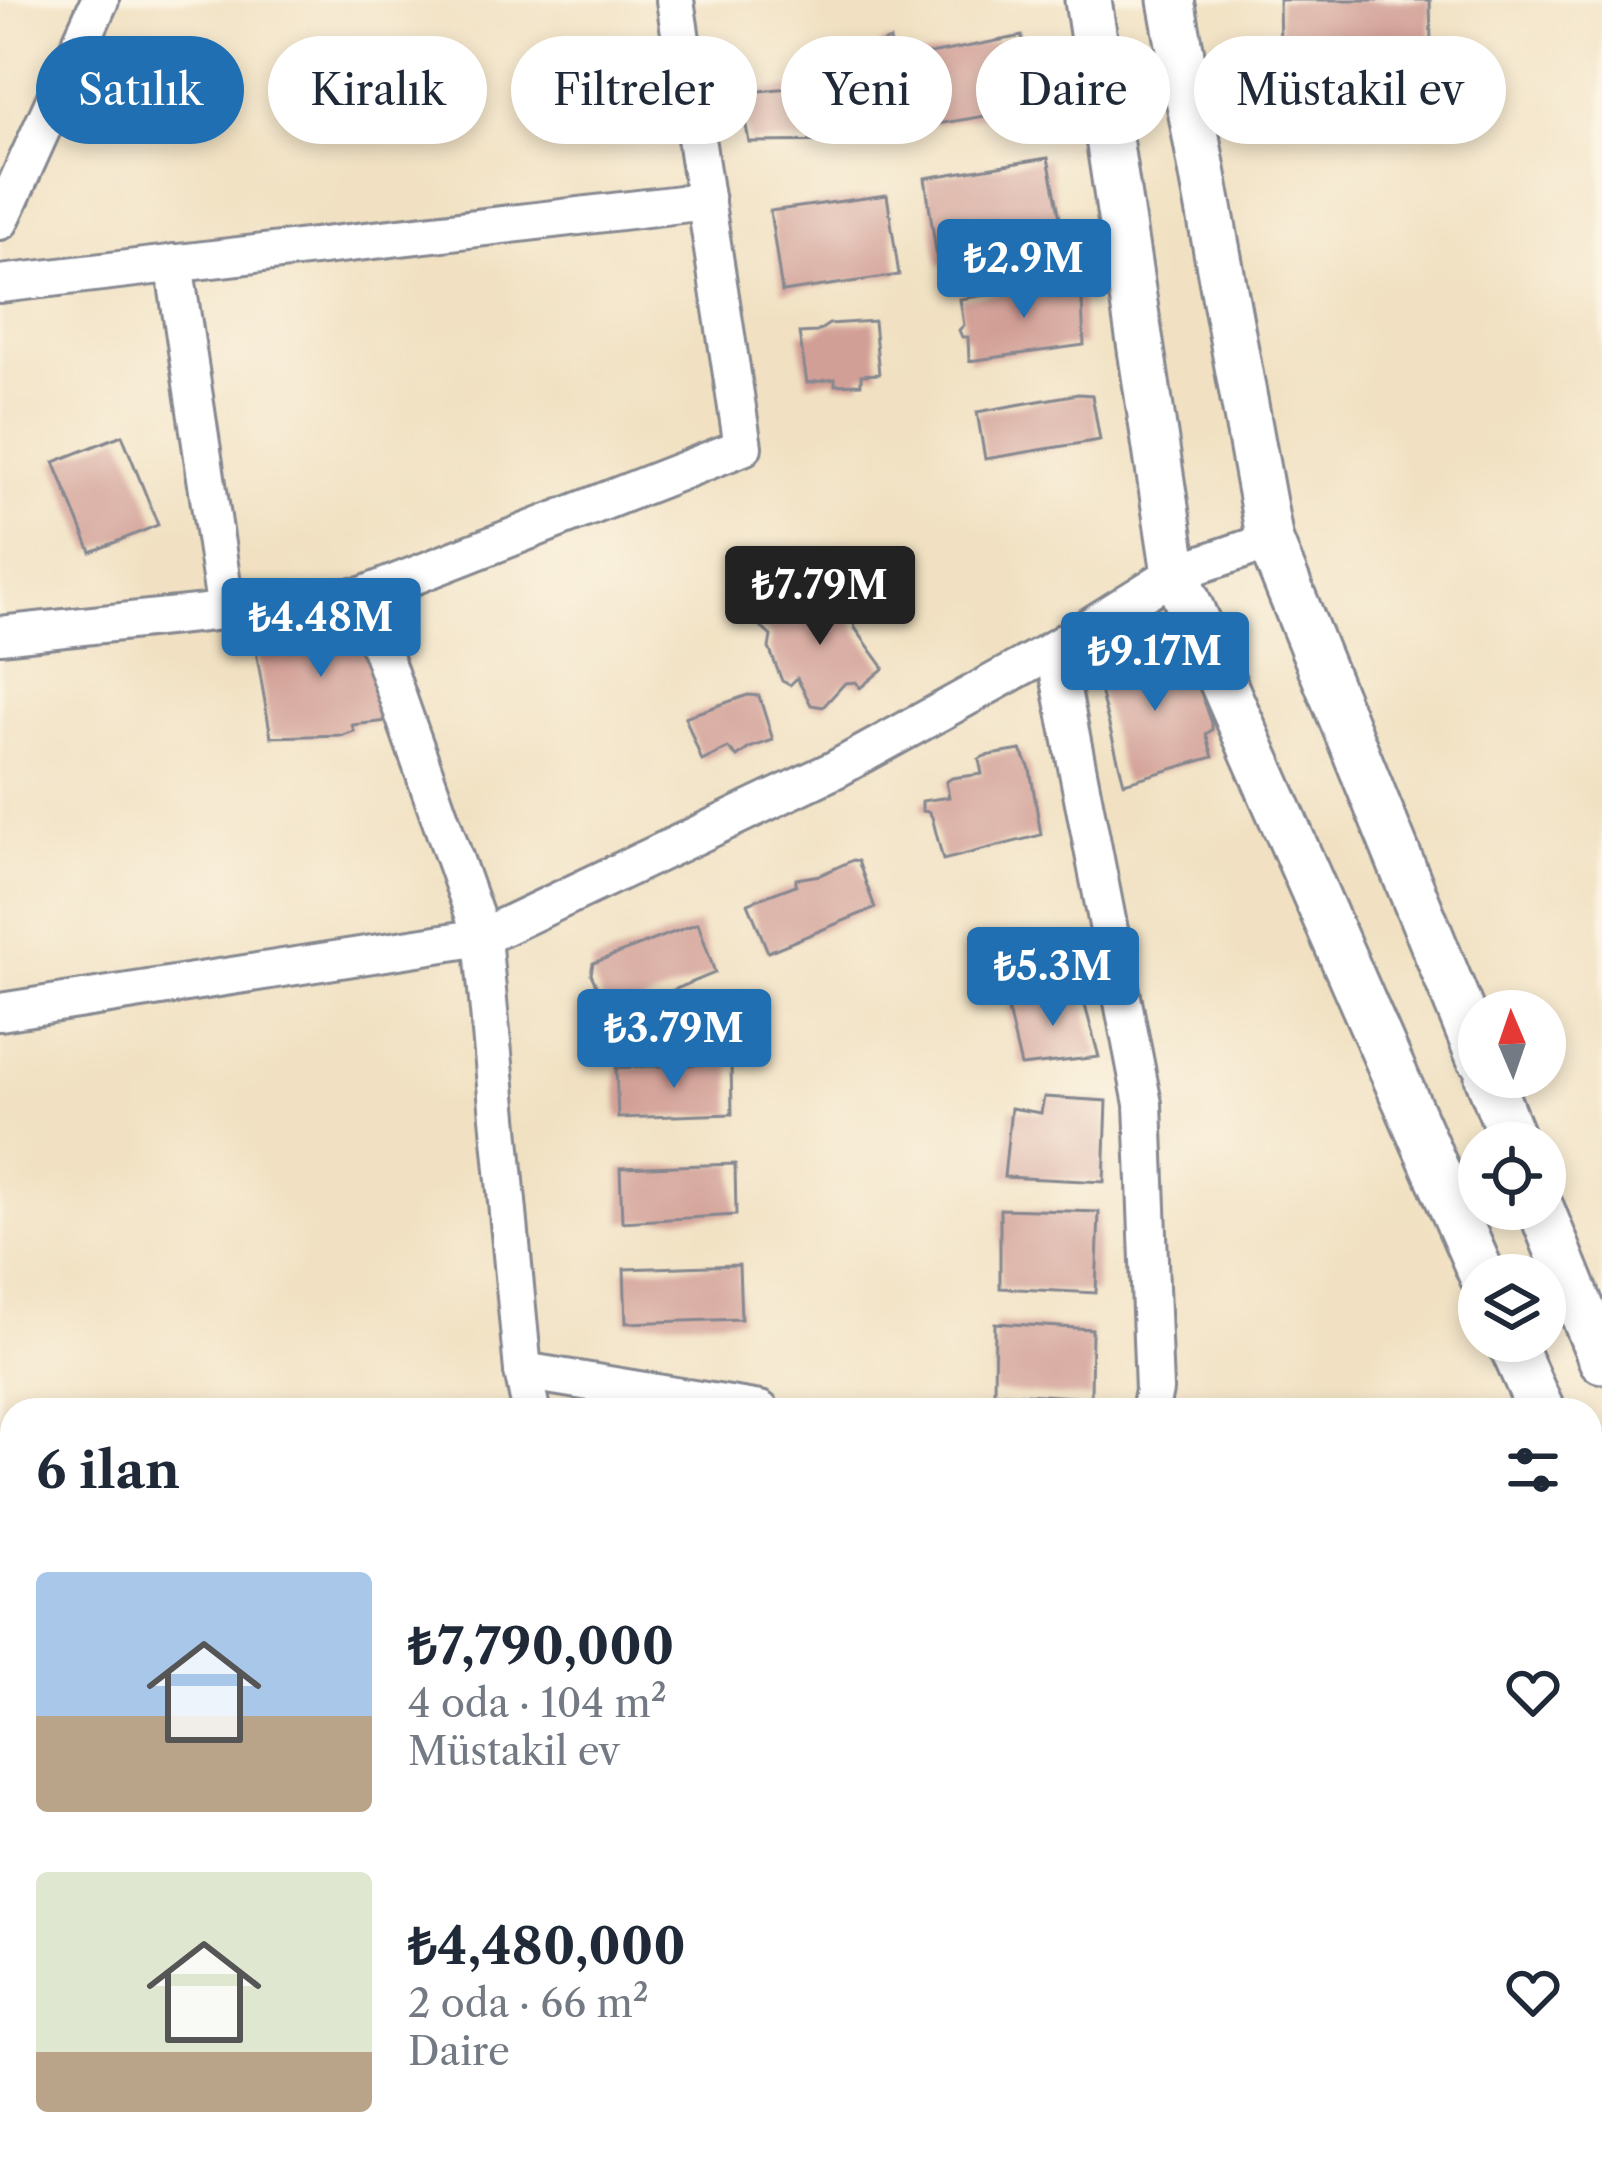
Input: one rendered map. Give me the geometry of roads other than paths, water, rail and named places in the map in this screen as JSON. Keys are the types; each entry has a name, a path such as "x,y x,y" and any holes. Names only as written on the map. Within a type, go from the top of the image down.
{"street":[{"path":"0,221 100,0"},
{"path":"0,635 362,596 743,446 675,0"},
{"path":"1088,0 1175,573 1473,1254"},
{"path":"1171,0 1270,541 1458,1004"},
{"path":"0,284 706,201"},
{"path":"174,263 226,611"},
{"path":"0,1012 482,937 836,769 1054,649 1175,573 1270,541"},
{"path":"362,596 482,937 529,1398"},
{"path":"1054,649 1143,1104 1152,1398"},
{"path":"1549,1230 1602,1360"},
{"path":"1519,1362 1535,1398"},
{"path":"523,1371 687,1398"}]}
